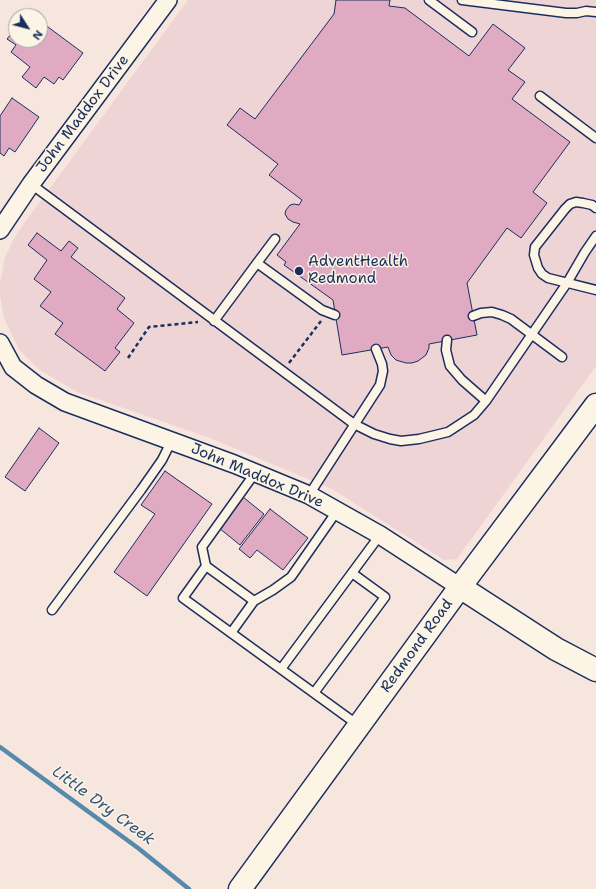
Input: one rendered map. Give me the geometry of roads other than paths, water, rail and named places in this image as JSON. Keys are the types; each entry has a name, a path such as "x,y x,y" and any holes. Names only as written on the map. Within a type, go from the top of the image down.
{"street":[{"name":"John Maddox Drive","path":"0,230 31,184 168,0"},
{"name":"John Maddox Drive","path":"0,344 13,367 36,385 65,402 172,440 309,495 380,535 556,649 596,670"},
{"name":"Redmond Road","path":"240,889 460,587 596,405"}],"lane":[{"path":"429,0 472,32"},
{"path":"462,0 566,14 586,11 596,12"},
{"path":"540,96 596,138"},
{"path":"31,184 354,424 374,434 390,439 419,439 448,432 474,415 486,402 532,335 596,236"},
{"path":"596,208 592,205 583,203 576,202 570,204 535,247 534,256 538,268 542,274 548,278 596,290"},
{"path":"214,321 275,239"},
{"path":"257,263 322,310 331,314"},
{"path":"473,316 481,313 492,312 502,314 562,357"},
{"path":"448,340 446,350 450,366 462,380 486,402"},
{"path":"309,495 375,393 383,377 382,364 376,349"},
{"path":"52,610 162,460 172,440"},
{"path":"254,602 206,566 202,547 255,473"},
{"path":"231,633 254,602 291,577 337,510"},
{"path":"281,669 380,535"},
{"path":"206,566 183,598 359,726"},
{"path":"314,693 385,598 352,573"}],"waterway":[{"name":"Little Dry Creek","path":"0,747 138,848 189,889"}],"place":[{"name":"AdventHealth Redmond","path":"299,271"}]}
